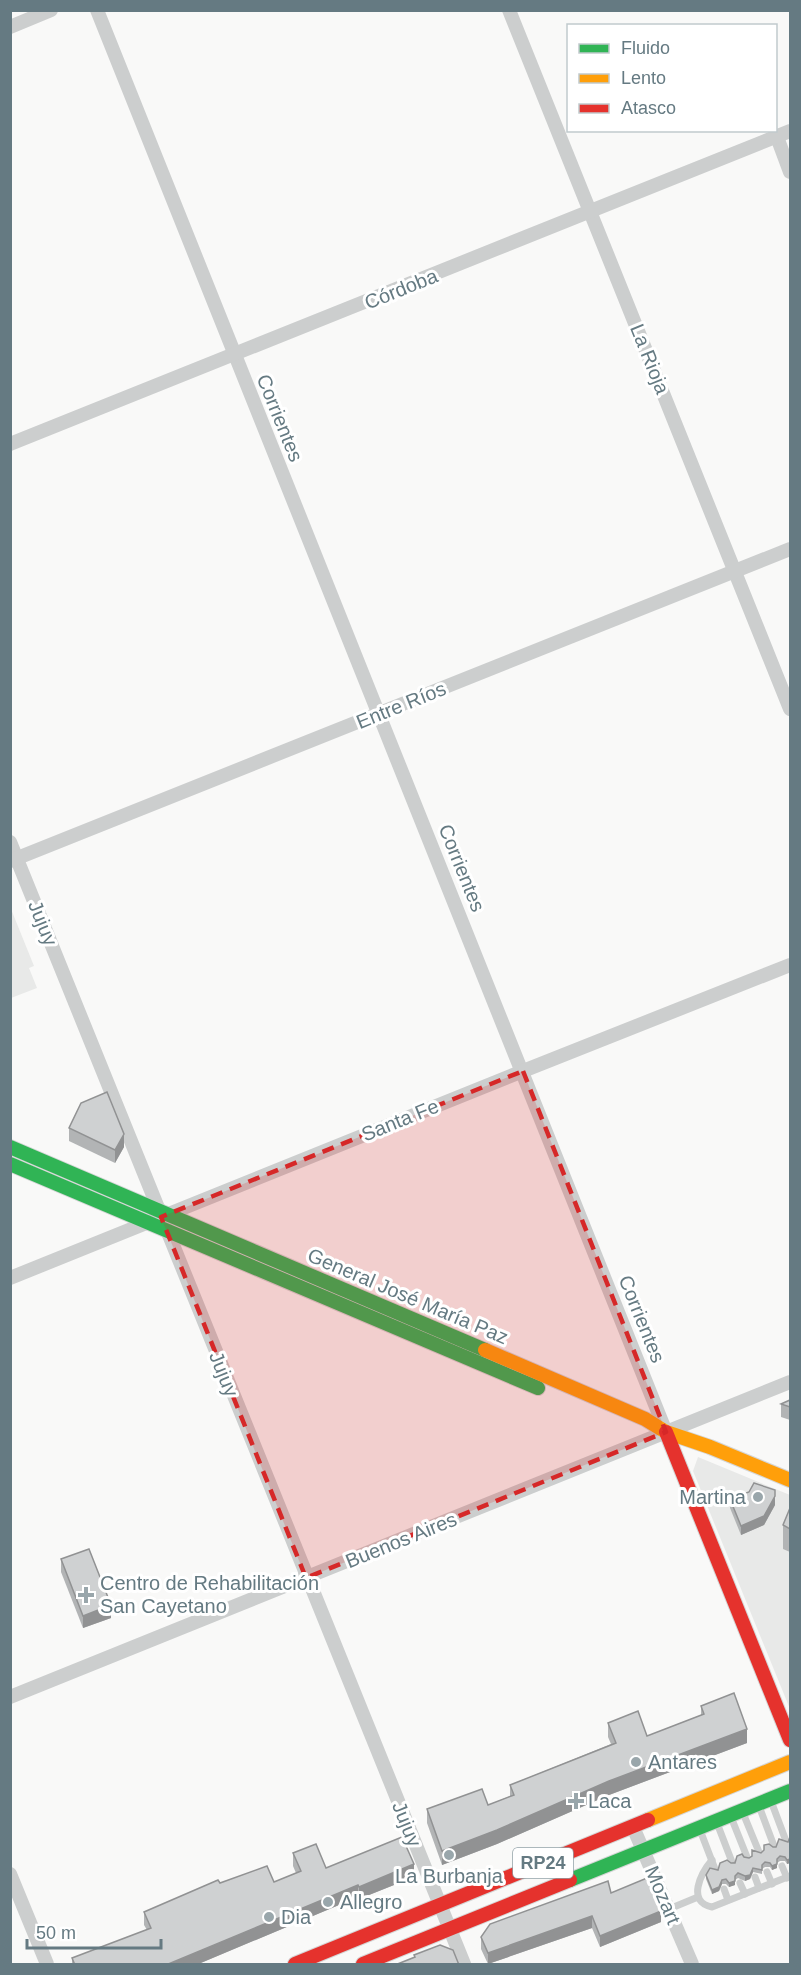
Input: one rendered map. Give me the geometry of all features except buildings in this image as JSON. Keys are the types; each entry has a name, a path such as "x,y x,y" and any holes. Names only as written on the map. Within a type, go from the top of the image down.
{"street":[{"path":"10,27 51,10"},
{"name":"Corrientes","path":"97,10 523,1071 663,1438 790,1740"},
{"name":"La Rioja","path":"509,10 790,709"},
{"name":"Córdoba","path":"10,444 790,131"},
{"path":"777,137 790,172"},
{"name":"Entre Ríos","path":"14,859 790,549"},
{"name":"Jujuy","path":"10,842 14,859 464,1965"},
{"name":"Santa Fe","path":"10,1278 790,965"},
{"name":"General José María Paz","path":"10,1146 161,1219"},
{"name":"General José María Paz","path":"10,1164 161,1219 645,1419 663,1438 710,1447 790,1480"},
{"name":"Buenos Aires","path":"10,1697 663,1438 790,1382"},
{"name":"RP24","path":"295,1965 790,1762"},
{"name":"RP24","path":"363,1965 764,1801 789,1795"},
{"name":"Mozart","path":"633,1827 692,1965"},
{"path":"10,1874 47,1965"}],"lane":[{"path":"764,1801 786,1841"},
{"path":"764,1801 774,1846"},
{"path":"736,1813 759,1852"},
{"path":"736,1813 747,1857"},
{"path":"716,1821 732,1862"},
{"path":"699,1828 716,1869"},
{"path":"698,1897 700,1877 712,1860"},
{"path":"698,1897 707,1906 712,1907 789,1877 782,1866"},
{"path":"767,1872 772,1884"},
{"path":"755,1877 759,1888"},
{"path":"740,1883 745,1894"},
{"path":"723,1889 728,1900"},
{"path":"669,1909 698,1897"}],"highlighted area":[{"path":"523,1071 666,1432 306,1578 161,1217"}],"shaded area":[{"path":"11,909 34,966 29,968 37,988 11,998"},
{"path":"698,1457 790,1495 790,1709 693,1471"}],"traffic: fast":[{"path":"10,1147 485,1350"},
{"path":"10,1164 538,1388"},
{"path":"570,1880 790,1791"}],"traffic: slow":[{"path":"485,1350 645,1419 666,1432 710,1447 790,1480"},
{"path":"648,1820 790,1762"}],"traffic: jam":[{"path":"666,1432 790,1740"},
{"path":"295,1964 648,1820"},
{"path":"363,1964 570,1880"}],"place":[{"name":"Martina","path":"758,1497"},
{"name":"Centro de Rehabilitación San Cayetano","path":"86,1595"},
{"name":"Antares","path":"636,1762"},
{"name":"Laca","path":"576,1801"},
{"name":"La Burbanja","path":"449,1855"},
{"name":"Allegro","path":"328,1902"},
{"name":"Dia","path":"269,1917"}]}
